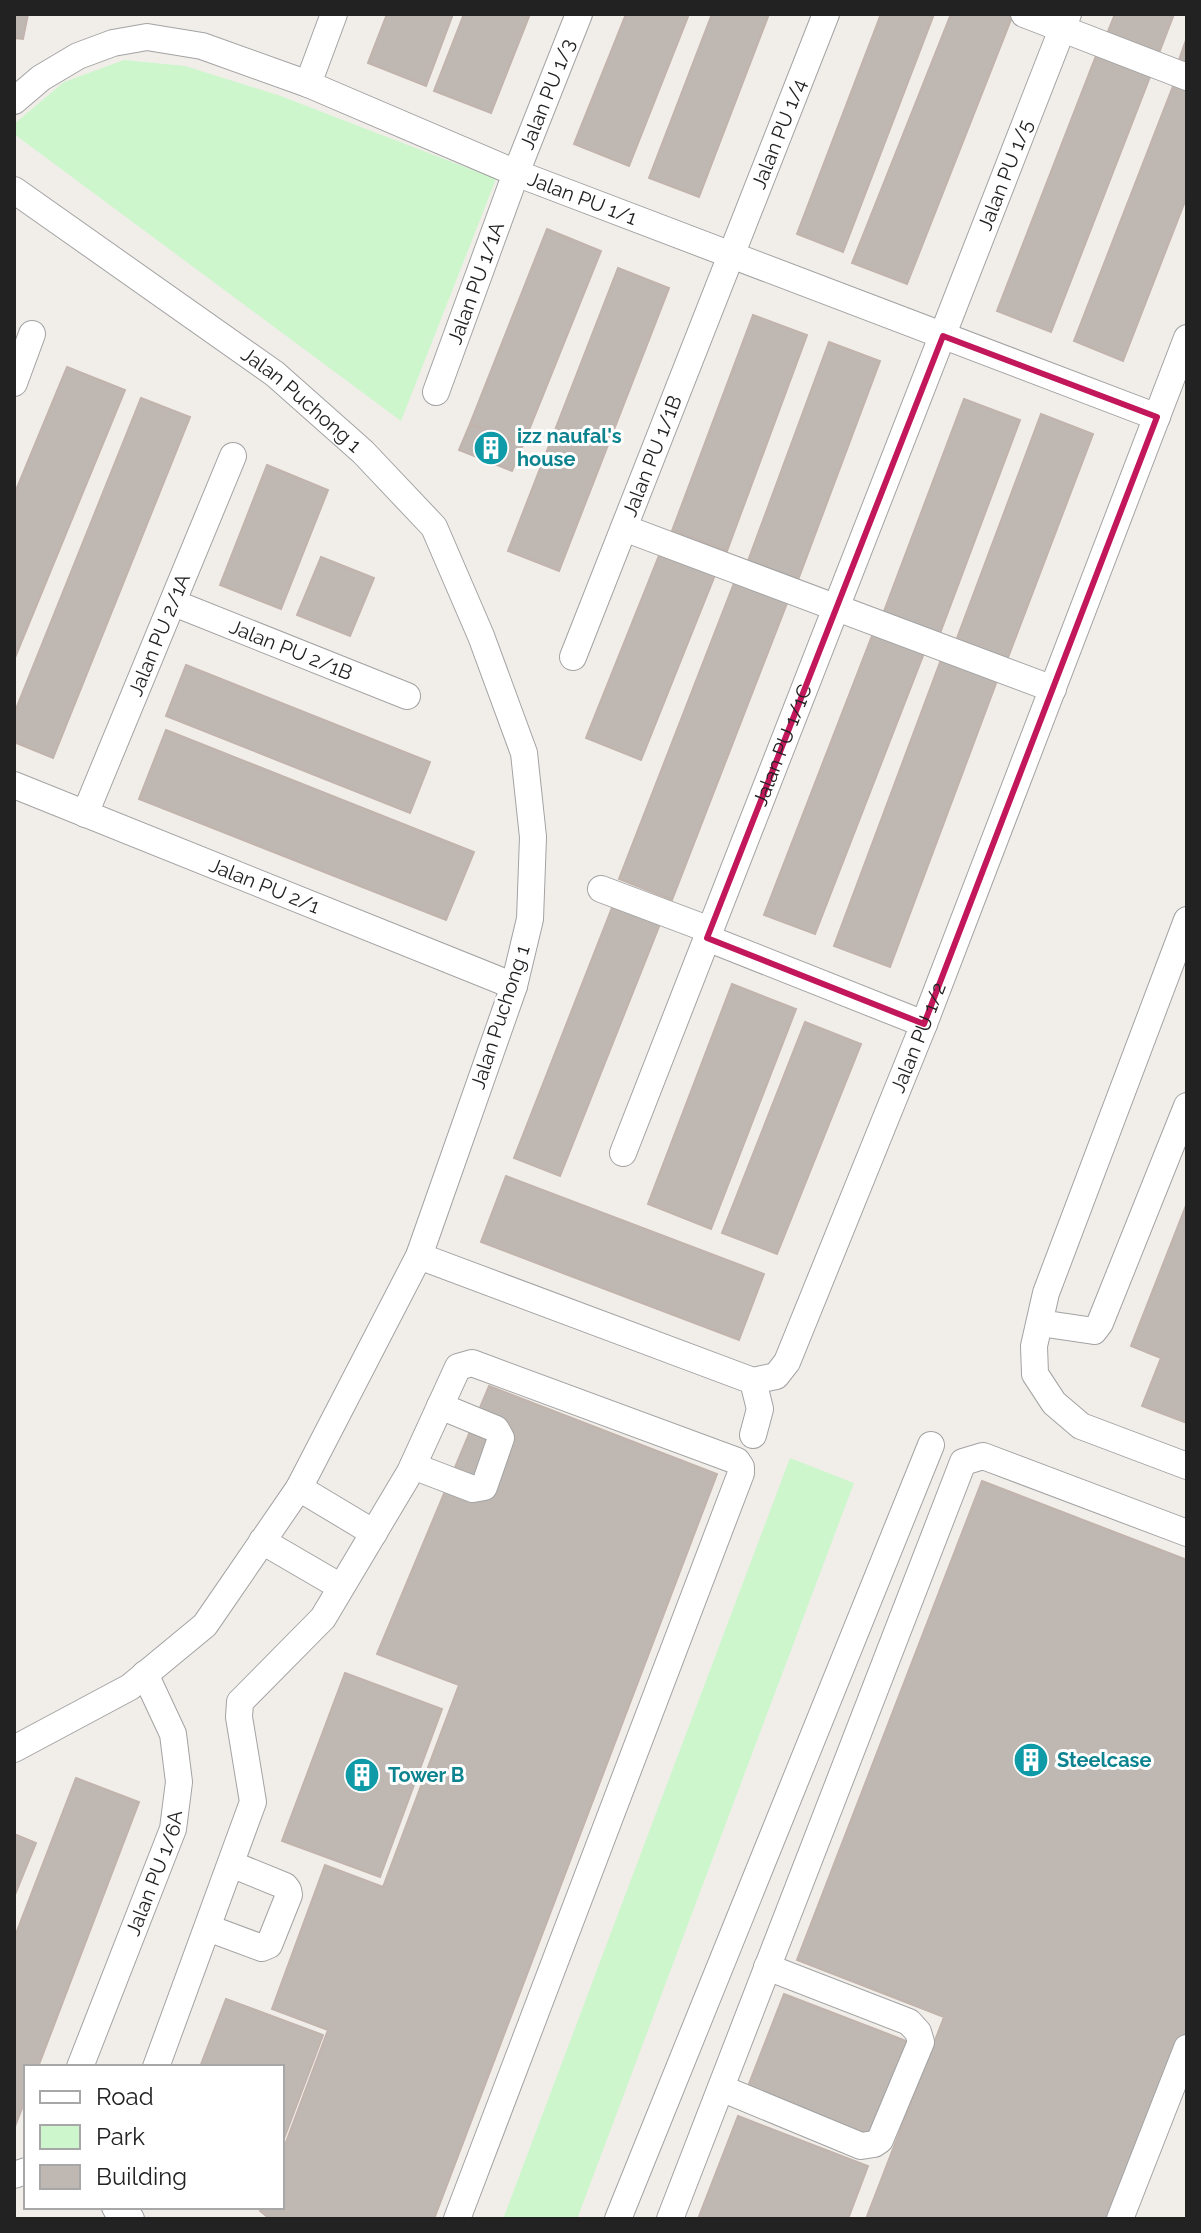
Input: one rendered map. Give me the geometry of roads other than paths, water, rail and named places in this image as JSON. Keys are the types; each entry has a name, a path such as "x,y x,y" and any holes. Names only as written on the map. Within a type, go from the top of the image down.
{"street":[{"path":"308,84 334,14"},
{"name":"Jalan PU 1/3","path":"516,173 579,14"},
{"name":"Jalan PU 1/4","path":"732,256 826,14"},
{"path":"1024,14 1065,22 1187,77"},
{"name":"Jalan PU 1/5","path":"943,336 1065,22"},
{"name":"Jalan PU 1/1","path":"14,101 41,78 78,56 113,43 147,37 202,46 308,84 516,173 1157,417"},
{"name":"Jalan PU 1/1A","path":"436,392 516,173"},
{"name":"Jalan Puchong 1","path":"14,190 275,374 363,452 434,527 481,636 524,753 533,837 530,919 514,986 419,1256 299,1488 205,1625 130,1687 14,1749"},
{"name":"Jalan PU 1/1B","path":"573,657 732,256"},
{"path":"14,383 32,334"},
{"name":"Jalan PU 1/1C","path":"623,1153 943,336"},
{"name":"Jalan PU 1/2","path":"753,1381 776,1376 787,1362 924,1024 1187,338"},
{"name":"Jalan PU 2/1A","path":"85,814 233,456"},
{"path":"624,528 1053,689"},
{"name":"Jalan PU 2/1B","path":"174,603 407,696"},
{"name":"Jalan PU 2/1","path":"14,785 514,986"},
{"path":"601,889 924,1024"},
{"path":"1187,920 1046,1293 1034,1346 1035,1374 1054,1403 1081,1426 1187,1466"},
{"path":"1040,1323 1094,1331 1100,1323 1187,1106"},
{"path":"419,1256 753,1381 760,1409 753,1435"},
{"path":"157,2065 253,1802 239,1717 240,1702 323,1618 413,1466 458,1367 472,1363 737,1461 741,1473 457,2219"},
{"path":"413,1466 473,1489 484,1487 501,1438 496,1429 440,1406"},
{"path":"618,2219 931,1445"},
{"path":"670,2219 963,1462 983,1456 1187,1533"},
{"path":"299,1488 374,1533"},
{"path":"262,1541 341,1587"},
{"name":"Jalan PU 1/6A","path":"81,2065 173,1829 179,1782 173,1734 145,1674"},
{"path":"208,1928 266,1947 289,1895 285,1886 231,1864"},
{"path":"721,2088 861,2146 874,2144 880,2140 921,2042 918,2032 909,2022 767,1967"},
{"path":"1120,2219 1187,2048"}],"place":[{"name":"izz naufal's house","path":"491,448"},
{"name":"Steelcase","path":"1031,1760"},
{"name":"Tower B","path":"362,1775"}]}
